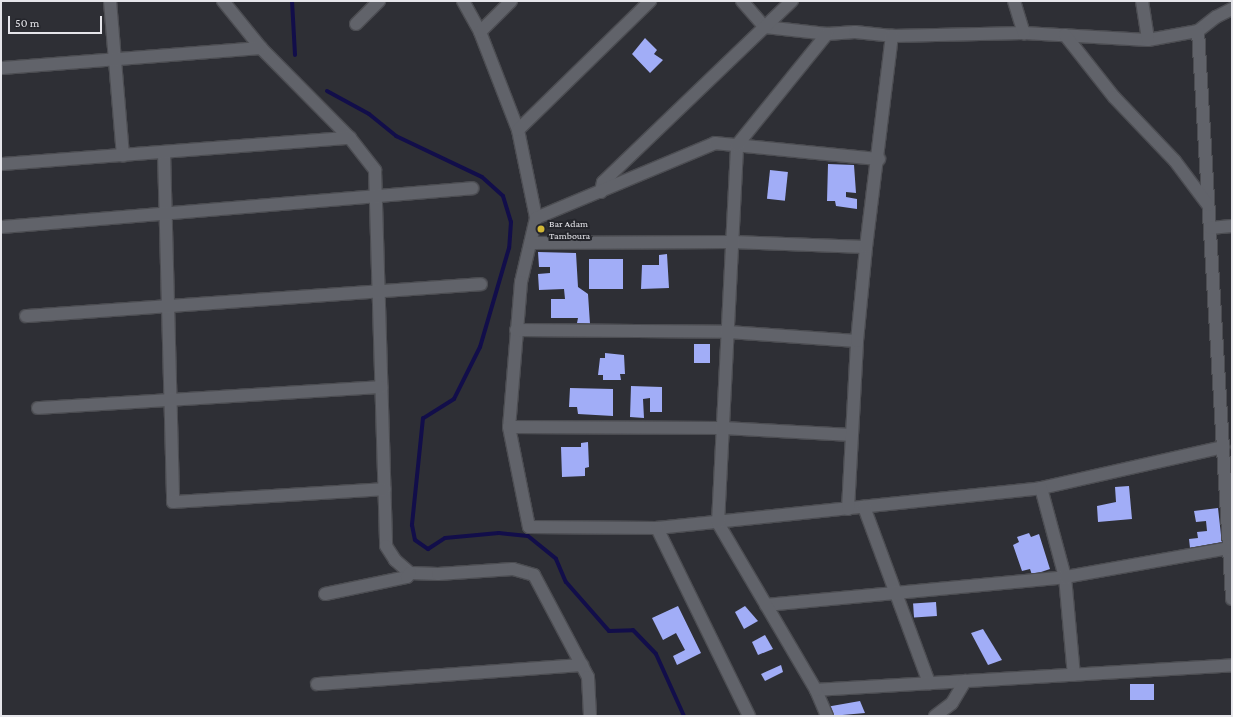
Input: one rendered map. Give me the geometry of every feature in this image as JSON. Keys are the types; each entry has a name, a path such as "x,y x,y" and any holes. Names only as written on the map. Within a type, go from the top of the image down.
{"street":[{"path":"110,1 123,155"},
{"path":"223,1 261,48 350,138 374,170 386,546 395,560 410,573 438,574 513,569 534,576 588,677 590,716"},
{"path":"356,24 380,1"},
{"path":"462,1 480,32 518,130 536,218 521,282 509,426 529,527 657,528 718,523 1041,488 1223,447"},
{"path":"480,32 511,1"},
{"path":"518,130 650,1"},
{"path":"742,1 765,27 827,34 855,32 892,36 1024,33 1148,40 1198,31 1216,16 1232,9"},
{"path":"601,192 603,182 792,1"},
{"path":"1014,1 1024,33"},
{"path":"1142,1 1148,40"},
{"path":"1198,31 1232,599"},
{"path":"826,716 816,690 718,523 737,145 827,34"},
{"path":"1065,35 1114,97 1175,160 1208,206"},
{"path":"848,509 857,341 866,247 879,158 892,36"},
{"path":"1,68 261,48"},
{"path":"1,164 350,138"},
{"path":"536,218 715,143 879,158"},
{"path":"164,152 173,502 385,489"},
{"path":"1,227 472,188"},
{"path":"1210,228 1232,226"},
{"path":"531,243 732,242 866,247"},
{"path":"26,316 481,284"},
{"path":"516,330 728,332 857,341"},
{"path":"38,408 381,387"},
{"path":"509,426 723,428 852,435"},
{"path":"1041,488 1065,577 1074,675"},
{"path":"864,507 929,683"},
{"path":"657,528 749,716"},
{"path":"766,604 1065,577 1229,548"},
{"path":"325,594 407,578 410,573"},
{"path":"317,684 582,665"},
{"path":"816,690 1232,665"},
{"path":"935,716 952,702 965,681"}],"building":[{"path":"645,38 657,50 654,54 663,60 650,73 632,54"},
{"path":"828,164 854,165 856,193 846,192 846,197 857,199 857,209 836,206 835,201 827,201"},
{"path":"770,170 788,172 785,201 767,199"},
{"path":"538,252 576,253 578,287 588,294 590,324 577,323 578,318 551,318 551,299 565,299 564,289 539,290 538,274 550,273 550,267 539,267"},
{"path":"667,254 669,288 641,289 642,265 659,265 659,255"},
{"path":"589,259 623,259 623,289 589,289"},
{"path":"694,344 710,344 710,363 694,363"},
{"path":"605,353 624,355 625,374 620,374 621,380 603,380 603,375 598,375 600,358 605,358"},
{"path":"631,386 662,387 662,412 650,412 650,398 643,399 644,418 630,417"},
{"path":"570,388 613,389 613,416 578,414 577,407 569,407"},
{"path":"588,442 589,467 585,468 585,476 562,477 561,447 581,447 581,443"},
{"path":"1129,486 1132,519 1098,522 1097,506 1116,502 1115,487"},
{"path":"1218,508 1222,544 1190,548 1189,539 1198,538 1197,532 1207,531 1206,521 1196,522 1194,511"},
{"path":"1029,533 1031,537 1039,534 1050,569 1032,575 1030,569 1022,571 1013,545 1019,542 1017,537"},
{"path":"936,602 937,616 914,618 913,604"},
{"path":"678,606 701,653 677,665 673,656 685,650 676,633 663,640 652,618"},
{"path":"745,606 758,621 744,629 735,612"},
{"path":"983,629 1002,660 988,665 971,633"},
{"path":"765,635 773,649 758,655 752,642"},
{"path":"781,665 783,672 765,681 761,674"},
{"path":"1130,684 1154,684 1154,700 1130,700"},
{"path":"860,701 865,713 831,716 826,707"}],"waterway":[{"path":"292,1 295,55"},
{"path":"327,91 369,114 396,136 482,177 503,196 511,222 509,248 480,347 454,399 423,418 412,525 415,540 428,549 445,538 499,533 528,536 556,559 566,582 609,631 633,630 656,654 684,716"}],"place":[{"name":"Bar Adam Tamboura","path":"541,229"}]}
